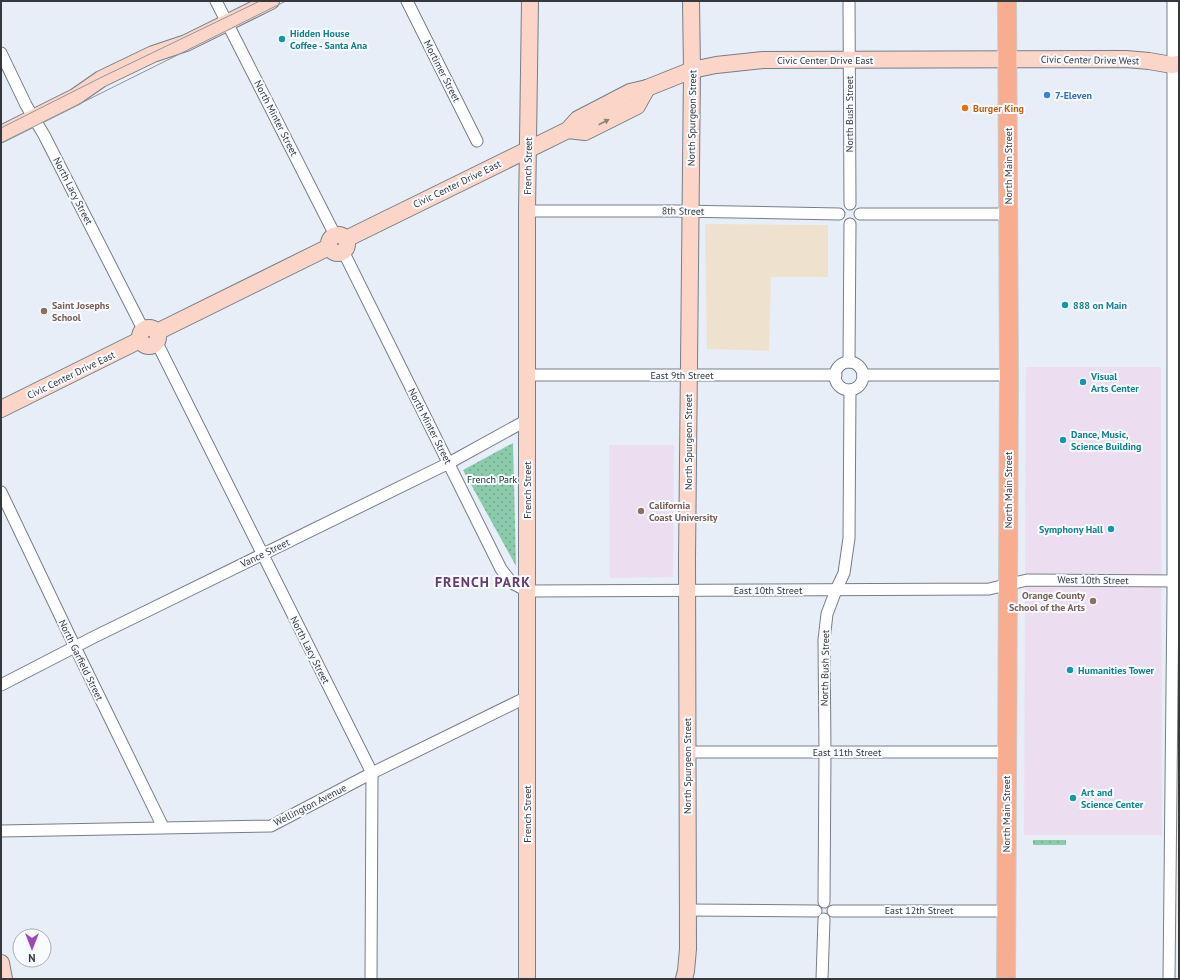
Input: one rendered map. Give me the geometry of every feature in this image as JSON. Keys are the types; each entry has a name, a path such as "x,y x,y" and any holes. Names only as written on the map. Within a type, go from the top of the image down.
{"main road":[{"name":"North Main Street","path":"1006,979 1009,375 1007,1"}],"street":[{"name":"North Minter Street","path":"216,1 501,569 512,583 527,592"},
{"path":"1,134 75,97 109,88 164,60 186,43 271,1"},
{"name":"Mortimer Street","path":"407,1 477,141"},
{"name":"French Street","path":"527,979 527,375 530,1"},
{"name":"North Spurgeon Street","path":"684,979 688,949 687,591 692,70 691,1"},
{"name":"North Bush Street","path":"849,1 850,204"},
{"path":"1169,979 1176,581 1177,67 1173,1"},
{"name":"North Lacy Street","path":"1,53 262,555 372,773 371,979"},
{"name":"Civic Center Drive West","path":"1007,60 1126,59 1149,61 1177,67"},
{"name":"Civic Center Drive East","path":"1,409 568,130 578,119 630,92 647,88 692,70 716,65 757,61 1007,60"},
{"path":"850,204 857,207 860,214 856,222 850,224 843,222 839,217 839,214 844,205 850,204"},
{"name":"8th Street","path":"528,211 690,211 839,214"},
{"path":"860,214 1008,214"},
{"path":"849,362 850,224"},
{"path":"849,362 860,367 863,375 861,383 854,389 850,390 841,387 838,384 836,375 841,365 849,362"},
{"name":"East 9th Street","path":"527,375 836,375"},
{"path":"863,375 1009,375"},
{"name":"North Bush Street","path":"824,902 824,640 827,614 844,573 849,538 850,390"},
{"name":"Vance Street","path":"1,685 74,647 449,463 527,420"},
{"name":"North Garfield Street","path":"1,492 74,647 163,827"},
{"name":"West 10th Street","path":"1008,584 1027,580 1176,581"},
{"name":"East 10th Street","path":"527,592 989,589 1008,584"},
{"name":"Wellington Avenue","path":"1,831 271,826 372,773 527,697"},
{"name":"East 11th Street","path":"687,752 1006,752"},
{"path":"688,910 820,915 830,916 833,911 830,904 824,902 818,905 820,915 822,979"},
{"name":"East 12th Street","path":"833,911 1006,911"},
{"path":"1,963 4,979"}],"shaded area":[{"path":"705,224 828,225 828,277 771,277 769,351 707,349"},
{"name":"Orange County School of the Arts","path":"1026,367 1161,367 1162,835 1024,835"},
{"name":"California Coast University","path":"609,445 674,445 673,577 610,578"}],"green space":[{"name":"French Park","path":"513,443 516,566 463,470"},
{"path":"1033,840 1066,840 1066,845 1033,845"}],"tram line":[{"path":"1,128 100,78 260,1"},
{"path":"1,143 286,1"}],"place":[{"name":"Hidden House Coffee - Santa Ana","path":"282,39"},
{"name":"7-Eleven","path":"1047,95"},
{"name":"Burger King","path":"965,108"},
{"name":"888 on Main","path":"1065,305"},
{"name":"Saint Josephs School","path":"44,311"},
{"name":"Visual Arts Center","path":"1083,382"},
{"name":"Dance, Music, Science Building","path":"1063,440"},
{"name":"California Coast University","path":"641,511"},
{"name":"Symphony Hall","path":"1111,529"},
{"name":"Orange County School of the Arts","path":"1093,601"},
{"name":"Humanities Tower","path":"1070,670"},
{"name":"Art and Science Center","path":"1073,798"}],"district":[{"name":"FRENCH PARK","path":"483,582"}]}
